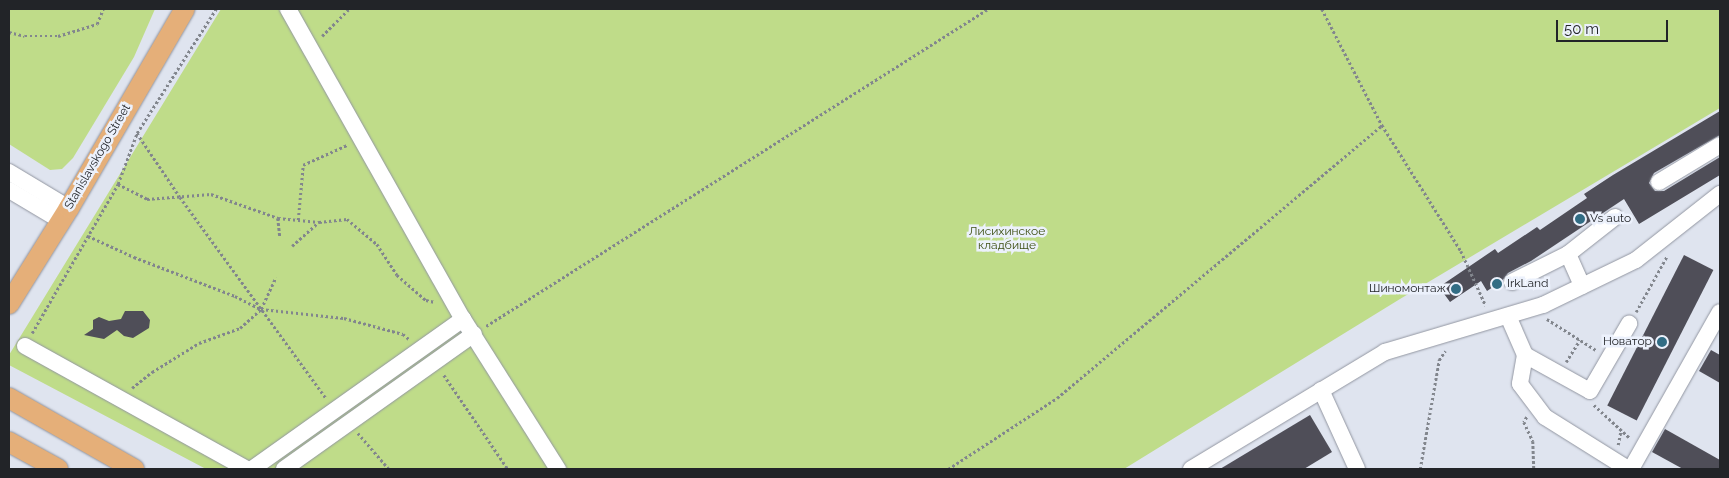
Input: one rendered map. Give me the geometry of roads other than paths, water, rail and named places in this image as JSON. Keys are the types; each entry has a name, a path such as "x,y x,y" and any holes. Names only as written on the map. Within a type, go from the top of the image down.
{"main road":[{"name":"Stanislavskogo Street","path":"9,304 65,214 185,9"},
{"path":"9,398 134,469"},
{"path":"9,442 58,469"}],"street":[{"path":"288,9 460,312 558,469"},
{"path":"1659,182 1720,146"},
{"path":"9,172 65,214"},
{"path":"9,190 65,214"},
{"path":"1191,469 1385,352 1544,305 1636,260 1720,194"},
{"path":"1512,282 1568,254 1615,216"},
{"path":"1568,254 1582,286"},
{"path":"252,469 421,349 460,312"},
{"path":"1525,355 1520,384 1545,417 1630,469 1716,329 1720,312"},
{"path":"1500,318 1525,355 1590,392 1629,324"},
{"path":"284,469 474,334"},
{"path":"25,346 247,469"},
{"path":"1321,390 1357,469"}],"place":[{"name":"Vs auto","path":"1580,219"},
{"name":"IrkLand","path":"1497,284"},
{"name":"Шиномонтаж","path":"1456,289"},
{"name":"Новатор","path":"1662,342"}],"park label":[{"name":"Лисихинское кладбище","path":"1007,239"}]}
